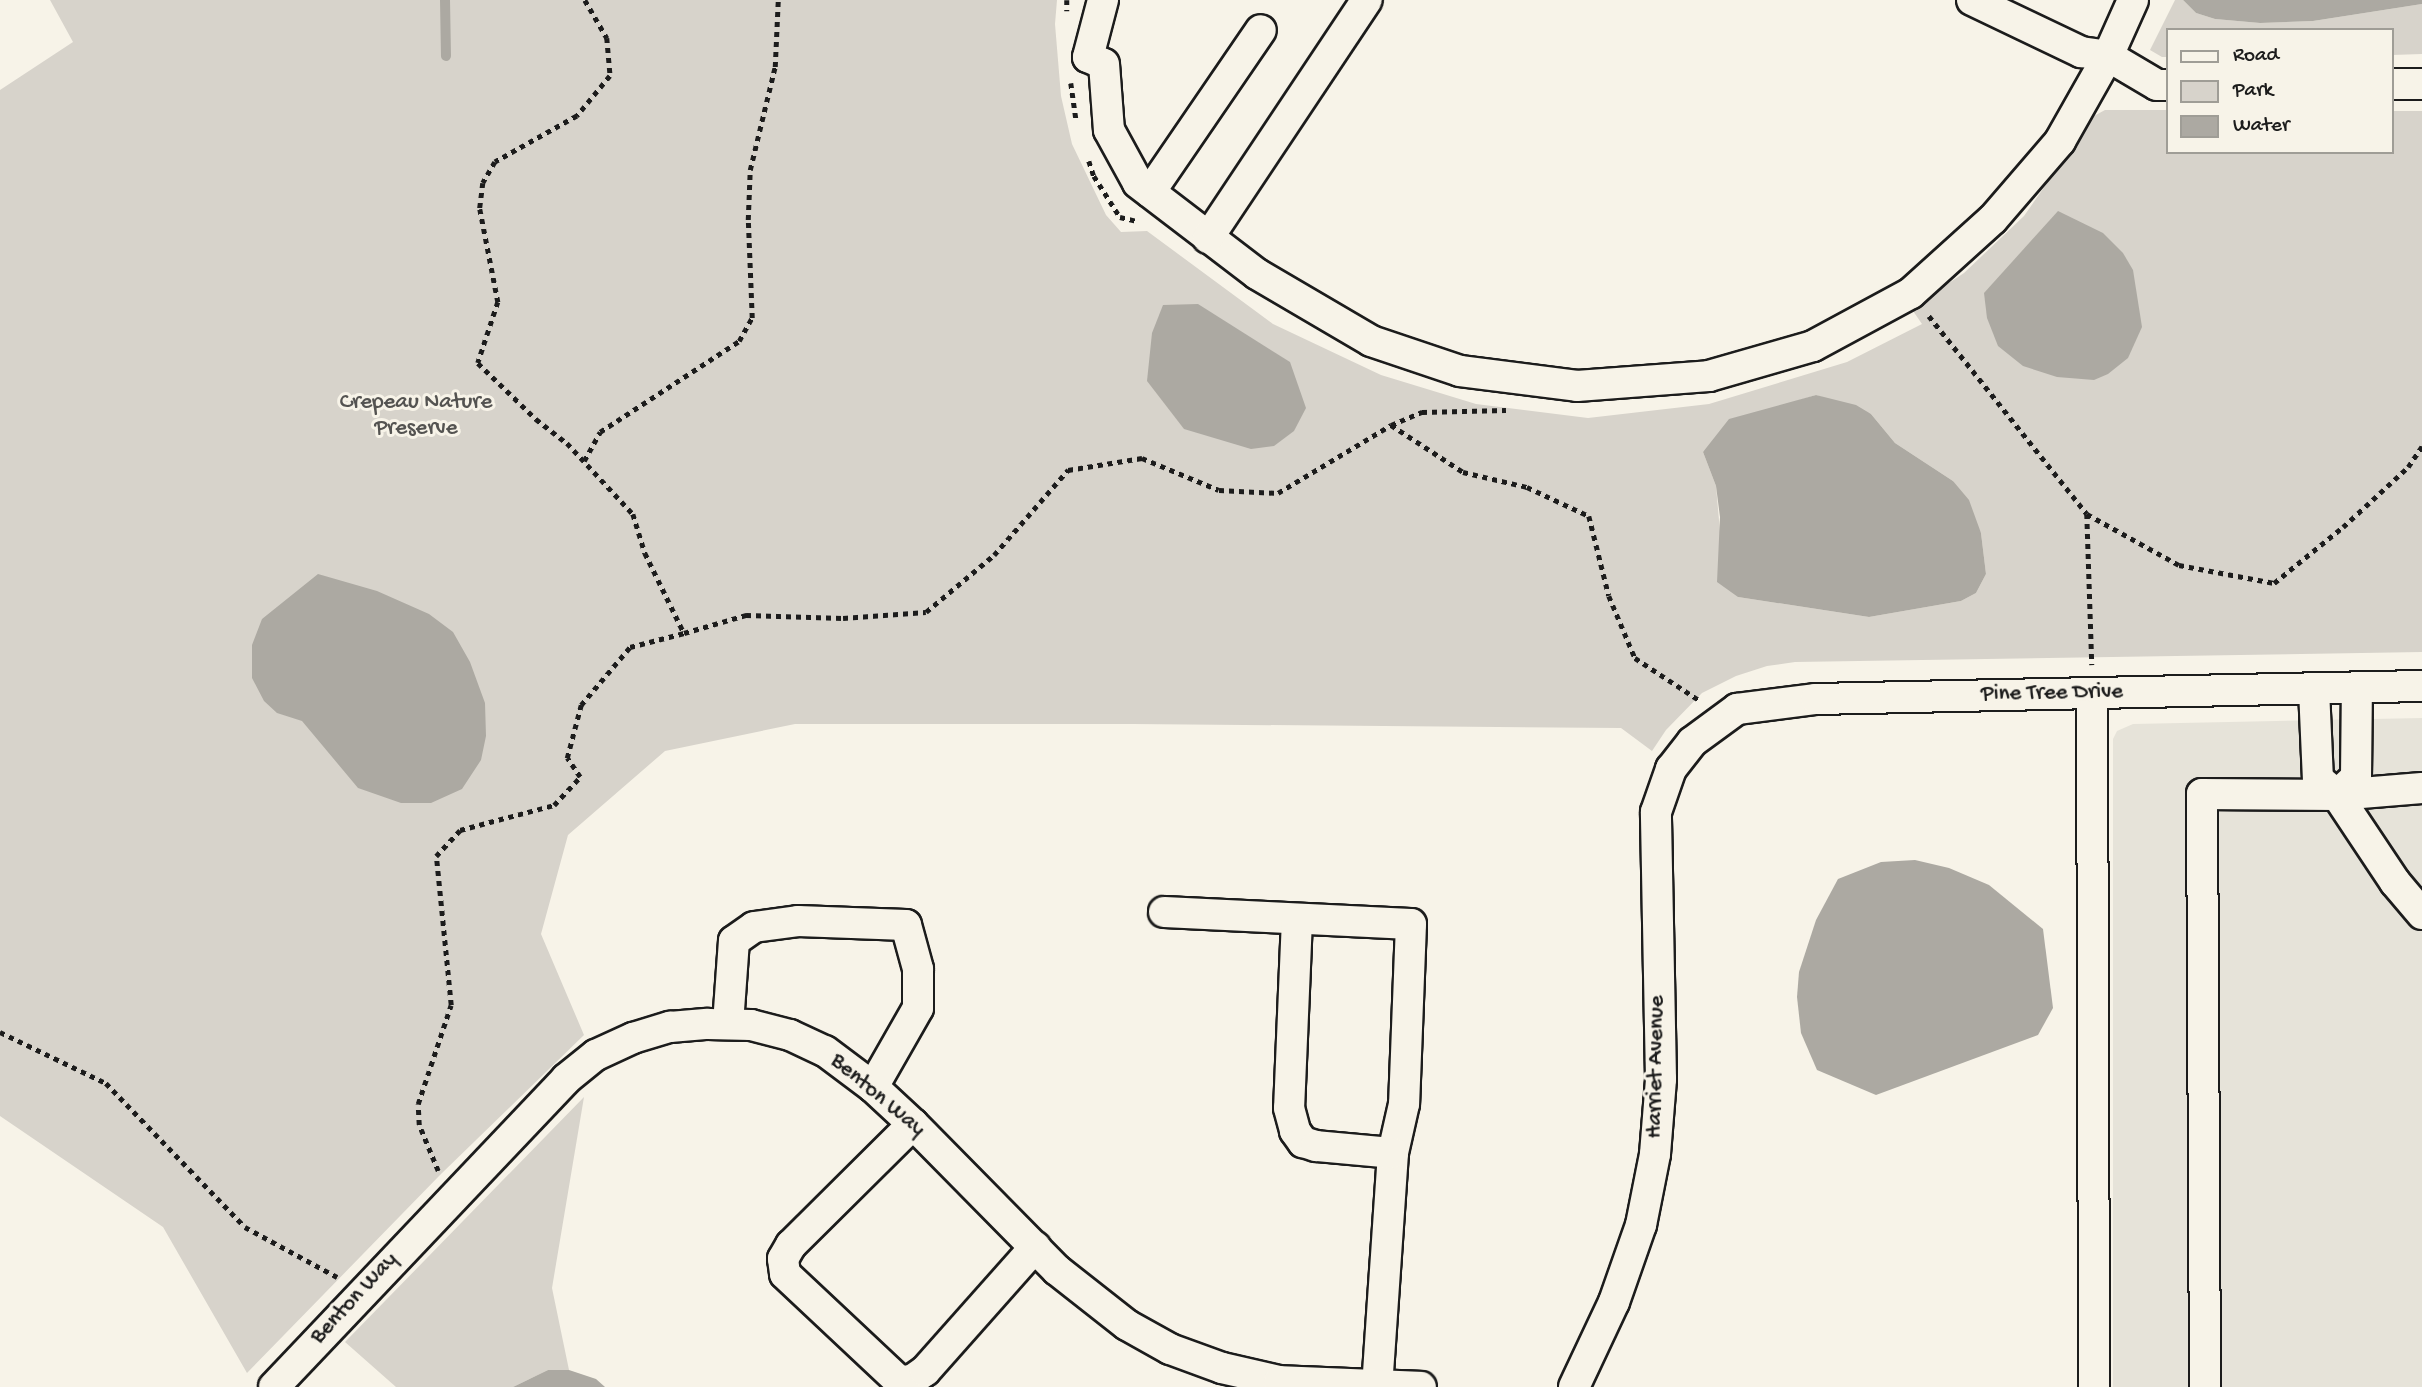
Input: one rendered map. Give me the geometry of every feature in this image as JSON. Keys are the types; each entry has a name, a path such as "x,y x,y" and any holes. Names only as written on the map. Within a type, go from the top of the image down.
{"street":[{"path":"1103,0 1088,57 1104,64 1110,130 1138,183 1257,274 1371,341 1460,371 1577,386 1709,376 1813,346 1911,293 1993,219 2060,141 2108,56 2133,0"},
{"path":"1208,238 1367,0"},
{"path":"1972,0 2081,52 2108,56 2157,85 2166,85"},
{"path":"1150,192 1261,30"},
{"path":"2394,84 2422,84"},
{"name":"Pine Tree Drive","path":"1692,742 1737,709 1816,699 2422,686"},
{"path":"2337,795 2356,777 2357,688"},
{"path":"2314,689 2318,779 2337,795 2395,883 2422,914"},
{"path":"2092,694 2094,1387"},
{"name":"Harriet Avenue","path":"1574,1387 1614,1302 1641,1225 1655,1154 1661,1079 1656,812 1671,769 1692,742"},
{"path":"2205,1387 2202,794 2337,795 2422,788"},
{"path":"1164,912 1411,924 1404,1104 1393,1153 1377,1385"},
{"path":"1297,919 1289,1108 1295,1131 1303,1142 1316,1146 1393,1153"},
{"path":"728,1024 734,941 754,927 799,921 906,925 918,969 918,1008 873,1087"},
{"name":"Benton Way","path":"274,1387 566,1079 596,1055 633,1038 670,1027 728,1024 751,1025 790,1035 825,1051 873,1087 913,1124 1057,1270 1128,1325 1170,1349 1278,1384 1421,1387"},
{"path":"913,1124 791,1245 783,1259 785,1274 899,1381 912,1380 925,1371 1035,1247"}],"path":[{"path":"585,0 607,38 610,76 577,116 495,162 483,183 480,209 498,302 478,363 584,461 633,514 645,553 684,633"},
{"path":"584,461 600,432 739,341 752,317 747,220 750,170 775,67 778,0"},
{"path":"1936,323 2087,514 2179,565 2274,583 2343,527 2408,467 2422,446"},
{"path":"454,1196 440,1175 419,1125 418,1104 452,1005 436,856 460,830 554,806 580,777 567,758 581,705 630,647 746,615 843,618 926,612 994,555 1068,470 1142,458 1219,490 1278,493 1391,425 1463,472 1527,487 1589,516 1609,596 1635,658 1700,701 1737,709"},
{"path":"2087,514 2092,639"},
{"path":"0,1032 106,1083 244,1227 365,1294"}],"shaded area":[{"path":"2422,718 2422,1387 2113,1387 2113,739 2117,731 2133,724"}],"green space":[{"name":"Crepeau Nature Preserve","path":"50,0 1057,0 1055,24 1061,96 1072,144 1106,215 1121,232 1147,231 1273,324 1381,375 1476,404 1588,418 1709,404 1847,362 1922,324 1911,308 1964,273 2024,216 2094,116 2105,110 2166,110 2166,154 2394,154 2394,111 2422,111 2422,652 1795,662 1767,666 1736,676 1702,693 1666,730 1652,751 1621,728 795,724 665,751 568,835 541,934 584,1035 440,1175 247,1373 163,1227 0,1116 0,90 73,42","holes":["1816,395 1871,414 1895,443 1953,481 1981,533 1986,574 1976,593 1961,601 1869,617 1738,597 1721,543 1716,486 1703,452 1771,409"]},
{"path":"2175,0 2183,0 2196,13 2215,19 2260,23 2313,21 2422,4 2422,54 2394,55 2394,28 2166,28 2166,57 2150,50"},
{"path":"584,1097 552,1288 569,1370 548,1370 513,1387 396,1387 345,1342"}],"water":[{"path":"2183,0 2422,0 2422,4 2313,21 2260,23 2215,19 2196,13"},
{"path":"2058,211 2103,233 2123,253 2133,270 2142,327 2128,358 2108,374 2094,380 2057,377 2023,366 1998,346 1987,318 1984,293"},
{"path":"1198,304 1290,362 1306,408 1294,431 1274,446 1251,449 1184,429 1147,381 1152,333 1163,305"},
{"path":"1816,395 1856,405 1871,414 1895,443 1953,481 1969,500 1981,533 1986,574 1976,593 1961,601 1869,617 1738,597 1717,582 1720,517 1716,486 1703,452 1729,419"},
{"path":"318,574 377,591 429,614 453,632 470,662 485,703 486,736 481,760 462,789 431,803 401,803 358,788 302,721 277,713 264,701 252,678 252,645 262,619"},
{"path":"1915,860 1949,868 1989,885 2043,929 2053,1008 2038,1035 1876,1095 1817,1070 1801,1033 1797,997 1799,972 1816,920 1838,879 1881,862"},
{"path":"548,1370 569,1370 596,1379 605,1387 513,1387"}],"waterway":[{"path":"445,0 446,56"}]}
